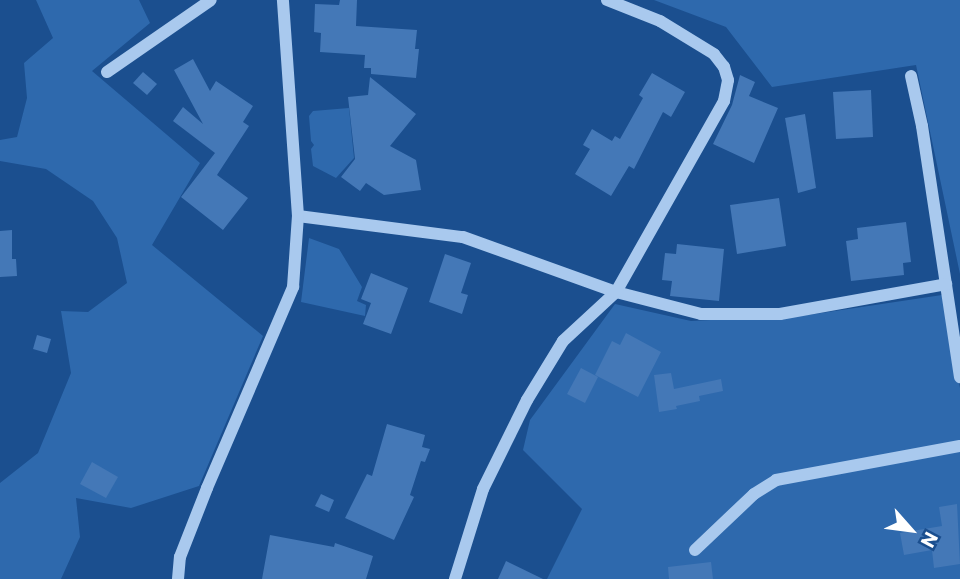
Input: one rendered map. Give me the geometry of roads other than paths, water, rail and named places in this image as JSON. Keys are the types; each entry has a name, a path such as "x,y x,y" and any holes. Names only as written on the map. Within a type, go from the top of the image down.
{"street":[{"path":"107,72 211,0"},
{"path":"178,579 180,557 207,488 289,303 293,287 298,216 284,0"},
{"path":"455,579 483,489 527,400 563,341 616,292 724,101 728,80 724,68 714,54 660,21 607,0"},
{"path":"911,76 922,126 960,377"},
{"path":"298,216 463,237 616,292 701,314 769,314 946,284"},
{"path":"695,550 754,494 776,480 960,446"}]}
